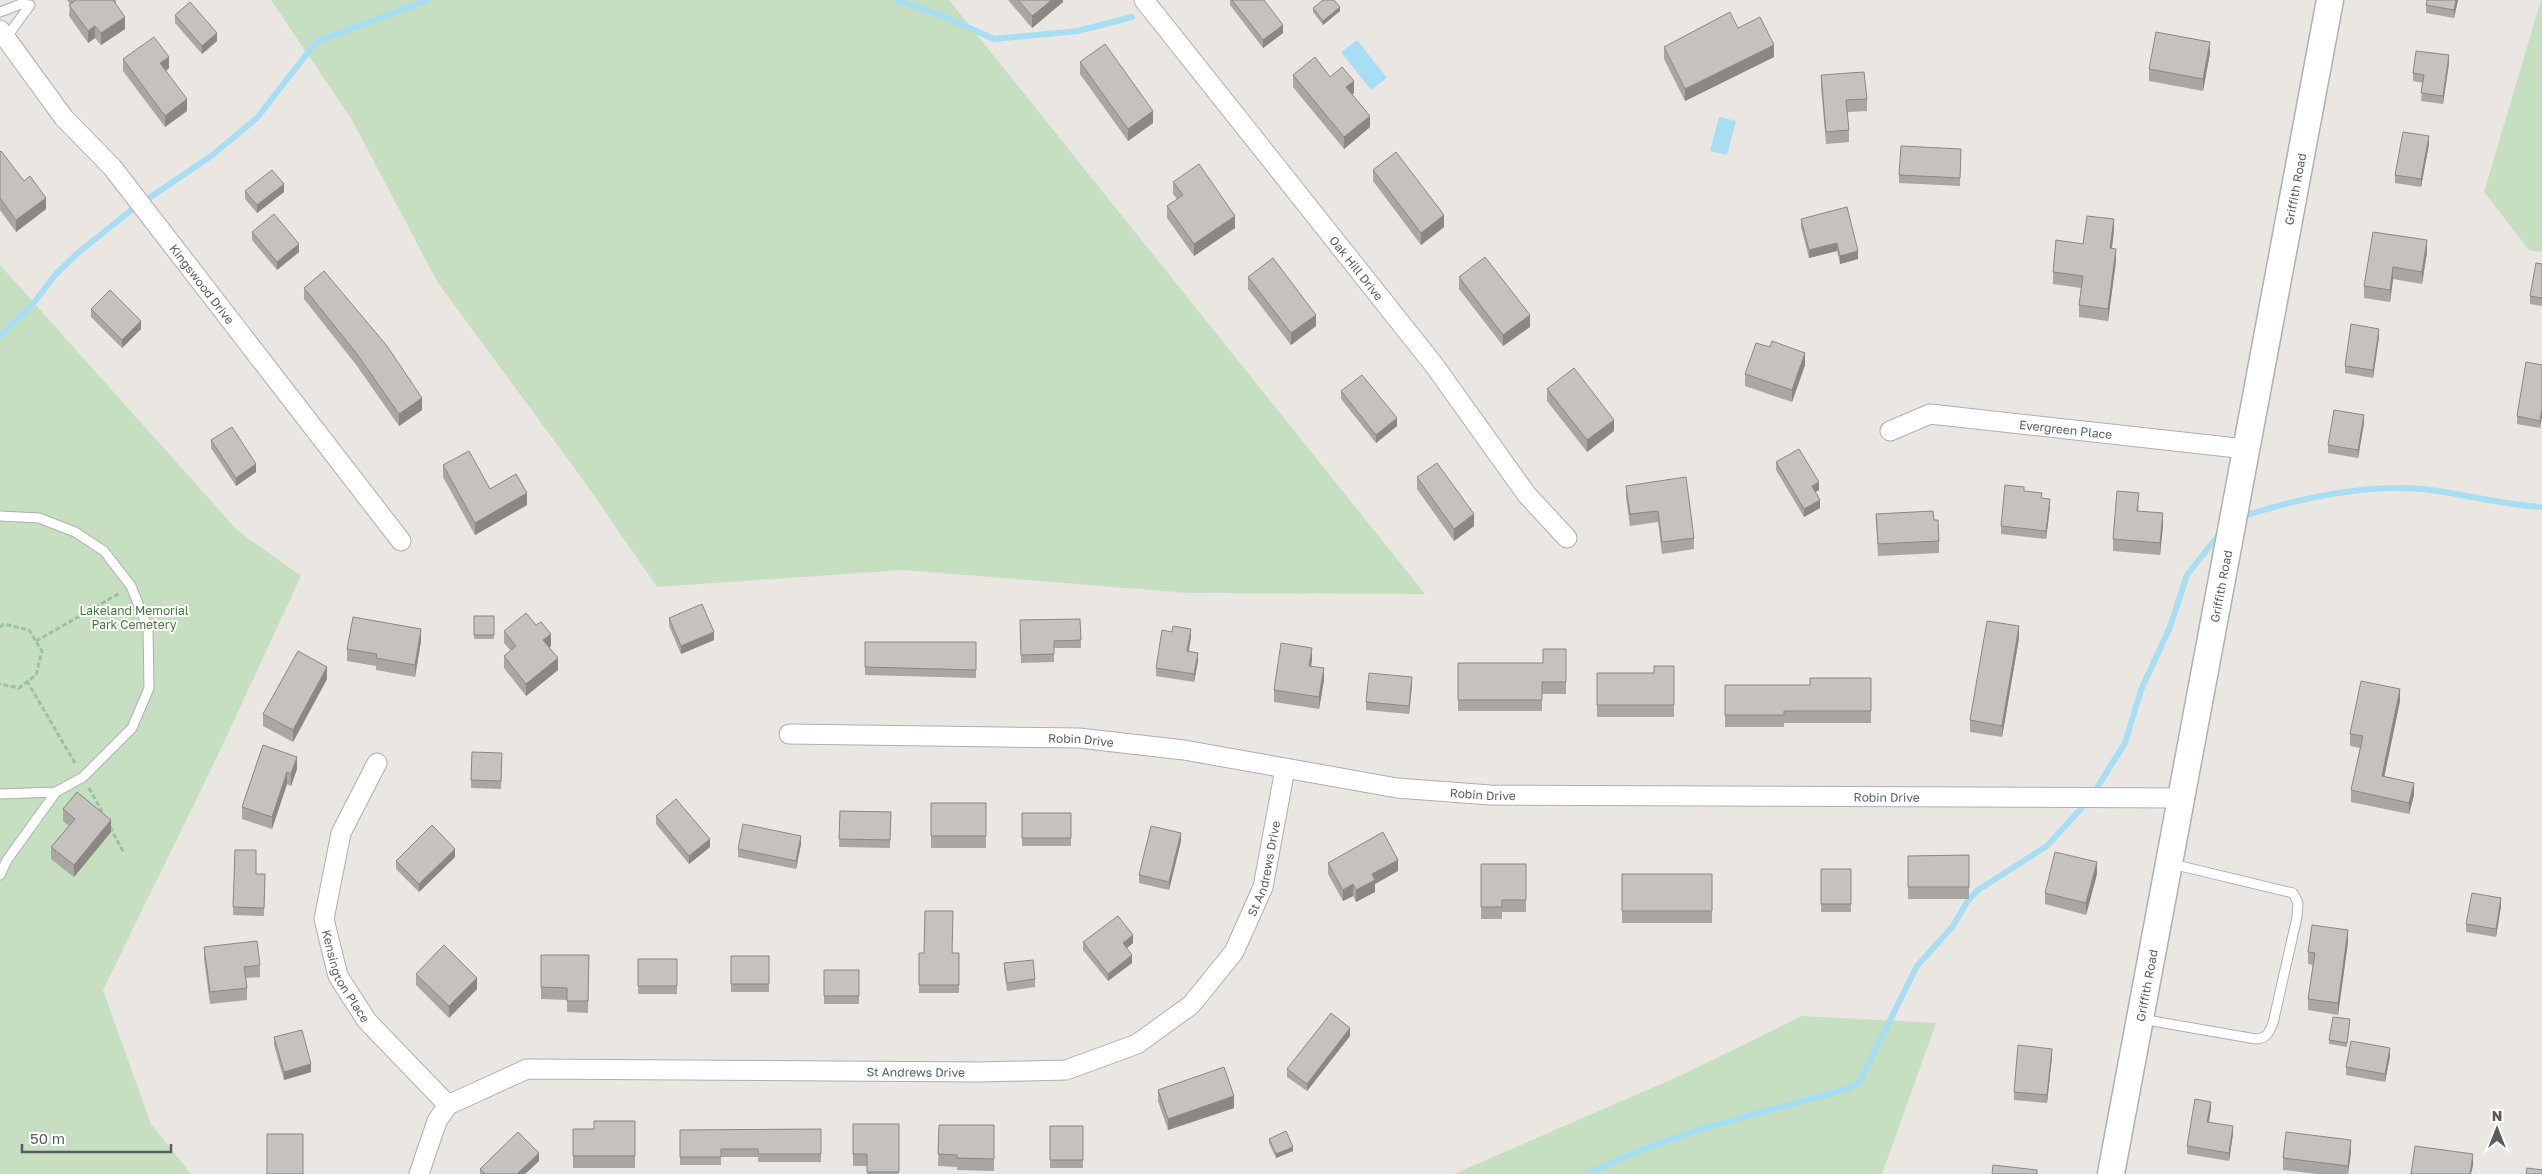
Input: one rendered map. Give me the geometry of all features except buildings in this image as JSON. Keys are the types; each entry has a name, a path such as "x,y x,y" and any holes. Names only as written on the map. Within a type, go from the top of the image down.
{"street":[{"name":"Oak Hill Drive","path":"1144,0 1434,365 1528,495 1567,538"},
{"name":"Griffith Road","path":"2111,1174 2141,1019 2179,798 2330,0"},
{"name":"Kingswood Drive","path":"3,34 64,118 112,167 401,542"},
{"name":"Evergreen Place","path":"1890,432 1930,414 2246,449"},
{"name":"Robin Drive","path":"789,734 1079,738 1184,750 1397,788 1490,795 2179,798"},
{"name":"Kensington Place","path":"377,764 341,833 324,919 338,976 362,1013 448,1105"},
{"name":"St Andrews Drive","path":"448,1105 527,1069 980,1072 1066,1070 1137,1044 1191,1005 1234,952 1263,887 1284,769"},
{"path":"419,1174 437,1121 448,1105"}],"lane":[{"path":"0,12 21,4 32,3"},
{"path":"3,34 32,3"},
{"path":"0,516 39,518 75,532 104,551 131,586 148,628 149,688 132,728 84,777 56,792 7,860 0,875"},
{"path":"0,794 56,792"},
{"path":"2141,1019 2256,1040 2264,1038 2269,1033 2280,997 2297,917 2298,903 2293,892 2221,874 2167,864"}],"path":[{"path":"36,641 131,586"},
{"path":"0,627 4,624 29,630 42,651 36,675 19,688 0,684"}],"green space":[{"path":"271,0 949,0 1425,594 1189,593 903,570 657,587 584,481 438,283 352,120"},
{"path":"2541,0 2542,252 2529,250 2484,192"},
{"name":"Lakeland Memorial Park Cemetery","path":"0,265 237,530 301,576 218,755 103,990 151,1124 191,1174 0,1174"},
{"path":"1802,1016 1936,1023 1882,1174 1454,1174 1684,1074"}],"water":[{"path":"1357,40 1387,78 1371,90 1341,52"},
{"path":"1719,117 1736,121 1727,155 1710,151"}],"waterway":[{"path":"0,336 32,305 56,274 79,252 130,211 211,156 257,118 316,42 428,0"},
{"path":"896,0 945,17 994,39 1078,31 1132,17"},
{"path":"2240,517 2284,504 2329,494 2398,488 2421,489 2542,507"},
{"path":"2093,794 2125,743 2141,690 2170,627 2187,575 2221,532"},
{"path":"1588,1174 1618,1160 1681,1136 1746,1116 1844,1090 1859,1083 1917,966 1953,926 1967,902 1978,890 2047,846 2087,802"}]}
